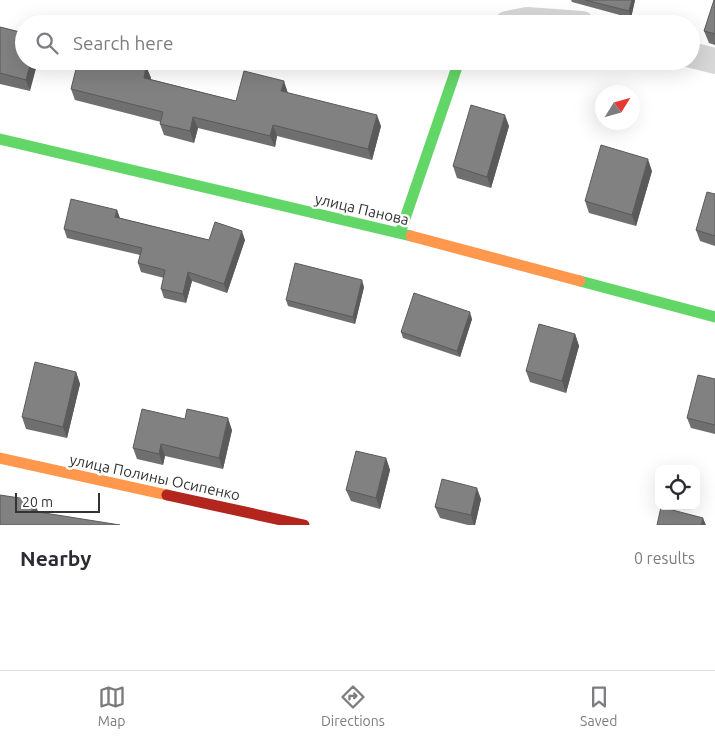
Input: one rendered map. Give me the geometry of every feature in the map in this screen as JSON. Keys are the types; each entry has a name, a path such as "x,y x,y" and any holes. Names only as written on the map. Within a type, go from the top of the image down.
{"main road":[{"path":"400,233 456,70"},
{"name":"улица Панова","path":"0,139 400,233 715,317"},
{"name":"улица Полины Осипенко","path":"0,458 304,525"}],"street":[{"path":"700,57 715,61"}],"building":[{"path":"585,0 632,0 629,11"},
{"path":"715,0 715,34 704,31"},
{"path":"0,27 15,31 15,70 29,70 26,80 0,73"},
{"path":"76,70 145,70 144,78 236,101 244,71 284,81 281,91 377,115 368,149 273,125 270,136 193,117 190,131 160,124 163,112 71,89"},
{"path":"471,105 505,115 487,177 453,166"},
{"path":"601,145 648,159 632,215 585,201"},
{"path":"707,192 715,194 715,236 696,230"},
{"path":"71,199 117,210 115,217 209,240 215,222 242,231 224,284 188,272 183,294 161,289 165,270 138,263 142,248 64,229"},
{"path":"295,263 362,280 353,317 286,300"},
{"path":"414,293 470,312 457,351 401,332"},
{"path":"539,324 575,334 562,381 526,371"},
{"path":"35,362 76,372 63,427 22,417"},
{"path":"698,375 715,379 715,425 687,418"},
{"path":"142,409 185,419 187,409 228,418 219,458 161,444 159,454 133,448"},
{"path":"356,451 386,458 376,498 346,490"},
{"path":"442,479 477,488 471,515 435,507"},
{"path":"0,495 33,500 32,511 120,525 0,525"},
{"path":"660,510 672,510 703,518 701,525 657,525"}],"traffic: fast":[{"path":"400,233 456,70"},
{"path":"0,139 411,236"},
{"path":"580,281 715,317"}],"traffic: slow":[{"path":"411,236 580,281"},
{"path":"0,458 167,495"}],"traffic: jam":[{"path":"167,495 304,525"}]}
